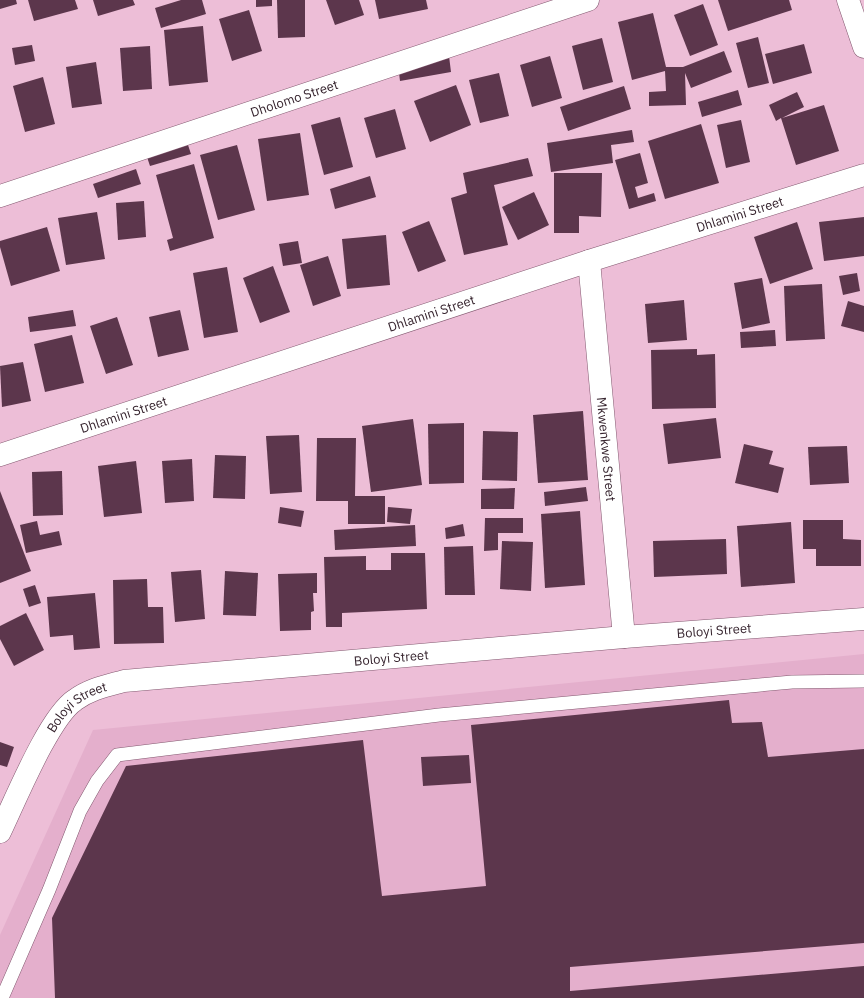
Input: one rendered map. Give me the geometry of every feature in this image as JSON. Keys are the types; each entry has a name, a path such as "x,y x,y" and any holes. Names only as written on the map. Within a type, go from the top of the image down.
{"street":[{"name":"Dholomo Street","path":"0,196 588,0"},
{"path":"848,0 864,48"},
{"name":"Dhlamini Street","path":"0,454 589,261 864,175"},
{"name":"Mkwenkwe Street","path":"589,261 624,637"},
{"name":"Boloyi Street","path":"0,832 58,716 74,700 92,690 124,681 624,637 864,619"}],"lane":[{"path":"2,998 49,890 80,811 97,781 117,755 439,715 792,682 864,681"}],"shaded area":[{"path":"864,654 864,998 0,998 0,935 93,730"}],"building":[{"path":"0,0 16,0 17,4 0,9"},
{"path":"28,0 75,0 78,9 34,21"},
{"path":"93,0 133,0 135,5 98,16"},
{"path":"181,0 202,0 206,14 161,28 155,8"},
{"path":"256,0 272,0 272,6 256,7"},
{"path":"277,0 305,0 305,37 278,38"},
{"path":"326,0 359,0 364,15 335,25"},
{"path":"375,0 426,0 428,9 379,19"},
{"path":"718,0 789,0 792,10 728,31"},
{"path":"703,4 718,45 690,56 674,15"},
{"path":"249,10 262,51 232,61 219,19"},
{"path":"653,13 666,67 683,67 724,51 732,72 691,88 685,73 686,105 649,106 649,92 666,91 665,71 632,80 618,22"},
{"path":"203,26 208,82 169,86 164,30"},
{"path":"758,37 769,83 748,88 736,43"},
{"path":"602,38 613,82 583,90 572,46"},
{"path":"804,44 812,73 773,84 765,54"},
{"path":"32,45 35,61 15,65 12,48"},
{"path":"150,46 152,89 123,91 120,48"},
{"path":"449,56 451,72 400,81 398,65"},
{"path":"550,56 562,98 532,107 520,65"},
{"path":"96,62 102,104 72,108 66,67"},
{"path":"499,73 509,116 480,123 469,80"},
{"path":"43,77 55,124 25,132 13,86"},
{"path":"456,85 471,125 430,142 414,101"},
{"path":"624,86 631,109 568,131 560,107"},
{"path":"738,90 742,105 702,117 698,102"},
{"path":"797,92 804,107 782,118 824,105 839,151 796,165 781,118 776,121 769,105"},
{"path":"395,109 406,149 376,158 364,118"},
{"path":"340,117 353,167 324,175 311,125"},
{"path":"741,120 750,162 726,168 717,125"},
{"path":"701,124 719,183 665,199 648,141"},
{"path":"632,130 634,142 611,145 613,163 551,172 547,143"},
{"path":"300,133 309,195 267,201 258,139"},
{"path":"187,142 191,154 150,166 146,154"},
{"path":"237,145 255,210 218,220 200,155"},
{"path":"640,153 648,183 635,187 638,198 654,193 656,201 629,209 615,160"},
{"path":"528,158 533,176 494,185 508,245 464,255 451,198 467,193 463,173"},
{"path":"194,164 214,238 170,251 167,240 173,238 156,175"},
{"path":"136,169 141,184 98,198 93,184"},
{"path":"554,173 602,173 601,217 579,216 579,233 554,233"},
{"path":"370,176 376,197 335,209 330,189"},
{"path":"534,192 549,225 518,240 502,207"},
{"path":"144,201 146,237 118,240 116,203"},
{"path":"97,212 105,259 66,265 58,218"},
{"path":"864,217 864,256 824,261 819,222"},
{"path":"429,221 446,261 418,272 402,232"},
{"path":"797,222 813,269 770,284 754,237"},
{"path":"47,227 60,271 11,286 0,247 0,241"},
{"path":"386,235 390,285 347,289 342,239"},
{"path":"298,241 302,263 283,266 279,244"},
{"path":"328,256 341,296 313,306 300,265"},
{"path":"273,266 290,312 260,323 243,278"},
{"path":"227,267 238,332 204,338 193,273"},
{"path":"857,273 860,291 843,295 839,276"},
{"path":"762,278 770,323 742,329 734,283"},
{"path":"822,284 825,339 786,341 784,286"},
{"path":"684,300 687,340 648,343 645,304"},
{"path":"848,301 864,306 864,332 841,326"},
{"path":"73,310 76,326 30,332 28,317"},
{"path":"180,310 189,350 158,357 149,317"},
{"path":"117,317 133,365 106,374 90,326"},
{"path":"775,330 776,346 741,348 740,332"},
{"path":"72,335 84,383 45,392 34,344"},
{"path":"697,349 697,355 715,354 716,408 652,409 651,350"},
{"path":"23,362 31,401 2,407 0,366"},
{"path":"583,411 588,480 538,483 533,415"},
{"path":"716,418 721,458 668,464 663,424"},
{"path":"413,419 422,485 371,492 362,426"},
{"path":"464,423 464,483 429,484 428,424"},
{"path":"483,431 518,432 517,481 482,480"},
{"path":"299,435 302,492 270,494 266,436"},
{"path":"317,438 356,438 355,496 385,496 385,524 348,524 348,501 316,501"},
{"path":"744,444 773,451 769,464 784,468 778,493 735,483"},
{"path":"847,446 849,483 810,485 808,447"},
{"path":"215,455 246,456 245,499 213,498"},
{"path":"192,459 194,501 165,503 162,461"},
{"path":"136,461 142,513 104,517 98,466"},
{"path":"62,471 63,515 33,516 32,472"},
{"path":"586,487 588,501 545,506 544,492"},
{"path":"515,488 514,509 481,509 481,489"},
{"path":"0,491 31,571 0,583"},
{"path":"280,507 304,511 301,527 278,523"},
{"path":"388,507 412,509 410,524 387,522"},
{"path":"580,511 585,585 545,588 541,514"},
{"path":"485,518 523,518 523,533 498,533 498,550 484,551"},
{"path":"803,520 843,520 843,539 861,540 861,566 816,566 816,549 803,549"},
{"path":"37,521 40,535 59,531 62,545 26,553 20,525"},
{"path":"791,522 795,583 741,587 737,526"},
{"path":"463,524 465,536 446,539 445,528"},
{"path":"415,525 416,546 335,550 334,530"},
{"path":"726,539 727,574 654,577 653,541"},
{"path":"502,541 533,542 531,591 500,589"},
{"path":"473,546 475,595 445,595 444,547"},
{"path":"391,553 425,553 427,609 342,613 342,627 326,627 324,557 366,556 366,570 391,570"},
{"path":"201,570 205,619 175,622 171,572"},
{"path":"225,571 258,573 256,616 223,615"},
{"path":"317,573 317,593 313,593 314,611 311,612 311,630 280,631 278,574"},
{"path":"147,579 148,607 163,607 164,643 114,644 113,580"},
{"path":"35,585 41,603 29,607 23,589"},
{"path":"95,593 100,648 74,650 73,635 50,637 47,597"},
{"path":"26,613 44,650 14,666 0,639 0,626"},
{"path":"729,700 732,723 762,722 768,757 864,749 864,943 570,967 570,991 864,966 864,998 55,998 52,918 126,766 363,740 382,896 486,886 471,725"},
{"path":"0,742 14,747 7,767 0,765"},
{"path":"469,755 471,783 423,786 421,757"}]}
